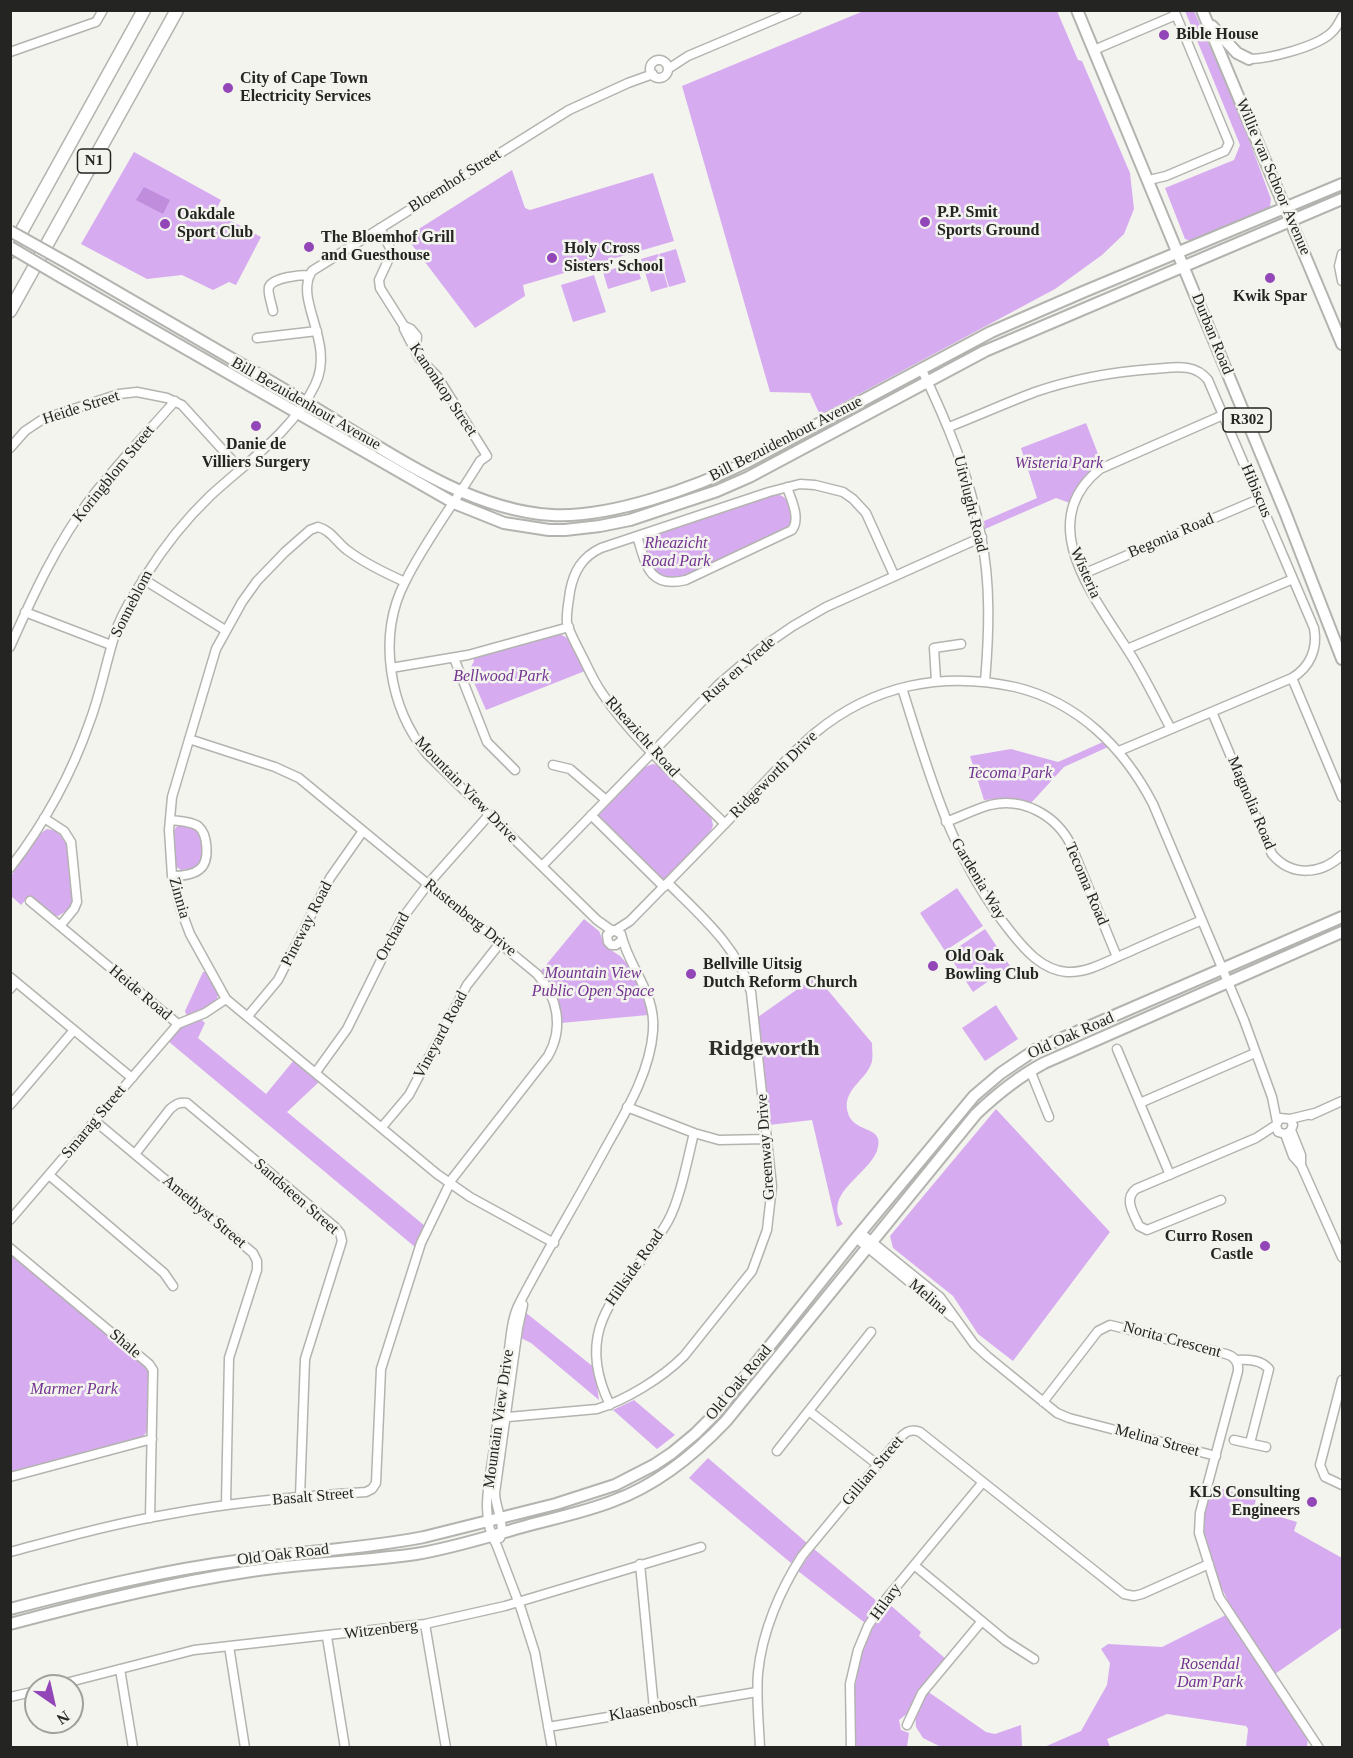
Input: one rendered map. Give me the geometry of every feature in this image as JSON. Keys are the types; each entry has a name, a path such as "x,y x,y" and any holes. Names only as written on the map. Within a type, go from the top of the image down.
{"highway":[{"name":"N1","path":"10,250 144,10"},
{"name":"N1","path":"10,311 177,10"}],"main road":[{"name":"Durban Road","path":"1077,10 1292,529 1342,659"},
{"path":"1204,15 1237,53 1249,59"},
{"name":"Willie van Schoor Avenue","path":"1204,15 1287,208 1342,344"},
{"name":"Bill Bezuidenhout Avenue","path":"10,231 461,492 507,508 542,514 590,514 624,507 714,478 991,332 1342,184"},
{"name":"Bill Bezuidenhout Avenue","path":"10,250 61,276 454,503 504,523 549,530 584,528 630,520 734,484 985,351 1342,199"},
{"name":"Old Oak Road","path":"10,1609 114,1584 229,1562 398,1542 487,1522 592,1494 654,1465 672,1453 716,1413 974,1096 1001,1073 1035,1050 1342,917"},
{"name":"Old Oak Road","path":"10,1624 160,1587 247,1572 418,1554 497,1538 614,1501 643,1487 688,1458 726,1420 976,1114 997,1094 1030,1070 1342,932"}],"street":[{"path":"10,52 90,24 96,21 103,10"},
{"name":"Bloemhof Street","path":"310,275 320,265 569,110 652,71 656,61 667,66 797,10"},
{"path":"1094,50 1175,13 1228,139 1228,146 1225,151 1166,176 1149,180"},
{"path":"1249,59 1282,55 1325,38 1335,30 1342,17"},
{"name":"Bloemhof Street","path":"652,71 661,77 666,74 667,66"},
{"name":"Kanonkop Street","path":"380,228 392,252 379,284 416,348 419,358 437,376 487,456"},
{"path":"1342,254 1339,266 1342,281"},
{"path":"273,310 269,286 291,275 310,275 307,294 322,351 322,364 319,377 306,402"},
{"path":"257,338 317,331"},
{"name":"Hibiscus","path":"949,428 1035,392 1081,379 1184,367 1197,370 1205,376 1314,628 1316,640 1311,659 1303,670 1292,678 1119,751"},
{"name":"Uitvlught Road","path":"921,368 949,428 967,479 982,537 989,633 985,682"},
{"name":"Heide Street","path":"10,448 36,422 119,394 137,392 175,401 185,408 240,470"},
{"name":"Koringblom Street","path":"10,646 54,554 91,498 175,401"},
{"name":"Sonneblom","path":"10,868 44,818 70,771 94,710 119,622 143,579 177,532 210,496 299,413 306,402"},
{"name":"Wisteria","path":"1171,729 1127,649 1103,613 1083,574 1072,546 1070,528 1075,501 1088,480 1107,465 1223,415"},
{"name":"Mountain View Drive","path":"487,456 480,461 405,582 397,602 390,642 391,668 397,698 412,734 427,754 615,936 650,998 653,1031 648,1058 627,1107 526,1293 501,1418 487,1504 487,1522 497,1538 535,1653 552,1748"},
{"name":"Rheazicht Road","path":"725,824 652,753 602,693 569,627 567,611 575,571 582,561 596,550 800,484 843,492 853,499 866,513 894,576"},
{"path":"637,536 647,567 654,576 666,582 686,580 792,530 796,525 796,518 787,487"},
{"name":"Begonia Road","path":"1083,574 1259,499"},
{"name":"Zinnia","path":"405,582 355,556 324,529 315,528 285,552 257,581 225,630 211,662 172,797 170,820 172,876 190,934 226,999 450,1184 554,1243"},
{"name":"Rust en Vrede","path":"542,866 718,685 761,648 818,611 982,537"},
{"path":"143,579 225,630"},
{"path":"1127,649 1293,579"},
{"path":"26,612 111,645"},
{"path":"391,668 454,658 569,627"},
{"path":"936,681 934,648 961,644"},
{"path":"454,658 487,742 515,770"},
{"path":"1292,678 1342,797"},
{"name":"Ridgeworth Drive","path":"615,936 795,752 826,724 860,704 902,688 936,681 962,680 1029,691 1062,705 1092,726 1119,751 1137,775 1153,804 1244,1020 1285,1126 1293,1156 1301,1165 1342,1257"},
{"name":"Gardenia Way","path":"902,688 946,822 958,851 985,898 1014,936 1035,958 1053,969 1075,972 1117,957 1202,920"},
{"name":"Magnolia Road","path":"1212,712 1276,859 1294,870 1307,871 1327,866 1342,855"},
{"name":"Rustenberg Drive","path":"189,739 294,774 537,974 547,987 556,1008 556,1034 548,1056 450,1184"},
{"path":"553,765 570,769 606,800"},
{"name":"Tecoma Road","path":"946,822 988,806 1005,803 1029,807 1051,819 1067,838 1117,957"},
{"name":"Orchard","path":"316,1072 347,1029 401,920 428,884 489,814"},
{"name":"Greenway Drive","path":"501,1418 588,1410 610,1405 630,1395 676,1364 752,1271 765,1240 770,1215 772,1186 753,1006 747,979 718,932 591,815"},
{"path":"44,818 66,834 73,850 77,902 60,926"},
{"path":"170,820 194,824 202,830 206,837 205,860 201,868 192,873 172,876"},
{"name":"Pineway Road","path":"249,1016 278,980 330,878 363,831"},
{"name":"Heide Road","path":"30,901 178,1024 198,1017 226,999"},
{"name":"Vineyard Road","path":"382,1127 408,1095 467,985 500,943"},
{"path":"12,983 132,1078"},
{"name":"Smarag Street","path":"10,1220 178,1024"},
{"path":"10,1105 74,1030"},
{"path":"1117,1049 1170,1174"},
{"path":"1140,1102 1255,1053"},
{"path":"1030,1070 1049,1117"},
{"path":"1221,1200 1145,1230 1139,1226 1130,1204 1131,1194 1136,1189 1342,1101"},
{"name":"Sandsteen Street","path":"135,1154 175,1104 187,1103 340,1233 342,1241 304,1368 300,1497"},
{"path":"627,1107 694,1133 727,1141 767,1139"},
{"name":"Amethyst Street","path":"95,1121 257,1258 257,1270 229,1358 226,1505"},
{"name":"Hillside Road","path":"610,1405 604,1390 597,1357 600,1324 610,1302 670,1218 694,1133"},
{"path":"49,1175 165,1273 173,1286"},
{"name":"Basalt Street","path":"10,1552 150,1518 226,1505 366,1492 374,1488 381,1369 421,1243 450,1184"},
{"name":"Melina","path":"858,1236 940,1297 955,1319"},
{"name":"Shale","path":"10,1248 151,1366 154,1373 150,1518"},
{"name":"Melina Street","path":"955,1319 974,1344 987,1356 1064,1417 1215,1456 1198,1519 1199,1533 1219,1597 1317,1747"},
{"name":"Norita Crescent","path":"1043,1402 1098,1331 1110,1325 1226,1354 1236,1360 1238,1371 1215,1456"},
{"path":"777,1451 871,1332"},
{"path":"1236,1360 1247,1359 1267,1366 1269,1369 1250,1443"},
{"path":"1342,1380 1320,1465 1324,1477 1342,1485"},
{"path":"809,1411 878,1465"},
{"name":"Mountain View Drive","path":"497,1538 499,1519 495,1498 501,1418"},
{"name":"Gillian Street","path":"760,1748 758,1692 762,1648 790,1575 802,1556 904,1433 916,1430 1124,1594 1134,1596 1142,1594 1209,1564"},
{"path":"10,1477 152,1439"},
{"path":"1234,1440 1266,1447"},
{"name":"Hilary","path":"852,1748 849,1696 852,1673 858,1650 875,1615 983,1482"},
{"name":"Witzenberg","path":"84,1678 195,1650 327,1637 425,1624 518,1602 701,1547"},
{"path":"640,1564 654,1709"},
{"path":"914,1565 1006,1641 1034,1659"},
{"path":"907,1725 922,1693 982,1621"},
{"path":"425,1624 446,1748"},
{"path":"327,1637 345,1748"},
{"path":"228,1646 245,1748"},
{"path":"120,1669 133,1748"},
{"name":"Klaasenbosch","path":"548,1727 758,1692"}],"green space":[{"name":"P.P. Smit Sports Ground","path":"866,10 1057,11 1078,60 1082,61 1130,173 1134,209 1124,234 1102,255 1055,289 820,415 810,393 770,392 682,86"},
{"path":"1185,11 1194,11 1238,110 1271,199 1270,207 1266,212 1194,242 1185,239 1165,188 1234,160 1240,145"},
{"name":"Oakdale Sport Club","path":"134,152 221,200 215,212 261,237 236,285 229,282 213,290 182,275 147,279 81,244"},
{"path":"512,170 525,208 530,210 653,173 674,241 523,285 525,296 475,328 406,237"},
{"path":"676,249 686,282 669,287 659,254"},
{"path":"658,254 668,287 651,292 641,259"},
{"path":"636,262 641,279 608,289 603,272"},
{"path":"594,275 606,312 573,322 561,285"},
{"name":"Wisteria Park","path":"1086,423 1102,464 1083,480 1070,503 1056,498 985,529 984,521 1037,498 1021,448"},
{"name":"Rheazicht Road Park","path":"777,494 789,503 791,518 789,528 688,576 667,578 658,574 650,565 646,545 653,535"},
{"name":"Bellwood Park","path":"560,634 569,639 585,671 486,710 469,671 474,661 473,658"},
{"name":"Tecoma Park","path":"1103,742 1108,747 1064,767 1031,803 1010,798 984,800 970,756 1011,749 1058,762"},
{"path":"653,764 661,766 711,816 713,825 711,831 664,880 598,816 645,767"},
{"path":"182,825 198,832 202,856 197,866 181,870 175,866 173,833 176,827"},
{"path":"47,829 57,831 67,844 73,901 68,910 58,916 52,915 29,896 21,905 11,896 11,876 41,833"},
{"path":"957,888 983,926 945,951 920,913"},
{"name":"Mountain View Public Open Space","path":"584,919 599,931 605,946 620,956 630,967 643,995 648,1015 561,1023 556,995 541,971"},
{"path":"985,929 1010,966 973,992 948,954"},
{"path":"203,972 206,972 215,986 217,998 206,1009 187,1016 185,1011"},
{"path":"816,976 872,1043 870,1067 849,1095 847,1109 855,1123 877,1136 879,1142 872,1160 842,1194 838,1203 838,1213 843,1224 837,1227 812,1120 769,1125 758,1017"},
{"path":"996,1005 1018,1039 985,1061 962,1028"},
{"path":"202,1020 205,1023 198,1038 266,1094 294,1060 320,1081 287,1112 425,1226 415,1247 168,1041 182,1025"},
{"path":"996,1109 1110,1232 1013,1361 978,1334 953,1296 893,1248 890,1236"},
{"name":"Marmer Park","path":"11,1254 146,1367 150,1376 148,1430 142,1438 11,1473"},
{"path":"525,1312 591,1365 594,1364 599,1400 531,1343 519,1337"},
{"path":"634,1400 675,1435 657,1449 613,1410"},
{"path":"708,1458 807,1543 791,1563 689,1478"},
{"path":"1211,1486 1256,1498 1254,1509 1297,1522 1294,1531 1342,1558 1341,1628 1275,1674 1230,1605 1220,1585 1203,1529 1203,1516"},
{"path":"814,1549 878,1602 865,1623 798,1571"},
{"path":"888,1603 921,1632 919,1636 946,1659 916,1694 908,1713 899,1720 901,1730 909,1733 907,1747 855,1748 854,1706 857,1672 868,1639"},
{"name":"Rosendal Dam Park","path":"1226,1615 1308,1738 1307,1747 1246,1747 1248,1729 1246,1726 1167,1714 1107,1739 1110,1747 1042,1748 1081,1731 1107,1685 1110,1663 1101,1649 1108,1644 1162,1647"},
{"path":"927,1691 986,1732 995,1734 1021,1725 1022,1746 1025,1747 941,1747 923,1738 916,1727 915,1714"}],"shaded area":[{"path":"144,187 170,200 163,214 136,200"}],"place":[{"name":"Bible House","path":"1164,35"},
{"name":"City of Cape Town Electricity Services","path":"228,88"},
{"name":"P.P. Smit Sports Ground","path":"925,222"},
{"name":"Oakdale Sport Club","path":"165,224"},
{"name":"The Bloemhof Grill and Guesthouse","path":"309,247"},
{"name":"Holy Cross Sisters' School","path":"552,258"},
{"name":"Kwik Spar","path":"1270,278"},
{"name":"Danie de Villiers Surgery","path":"256,426"},
{"name":"Old Oak Bowling Club","path":"933,966"},
{"name":"Bellville Uitsig Dutch Reform Church","path":"691,974"},
{"name":"Curro Rosen Castle","path":"1265,1246"},
{"name":"KLS Consulting Engineers","path":"1312,1502"}],"district":[{"name":"Ridgeworth","path":"764,1049"}]}
